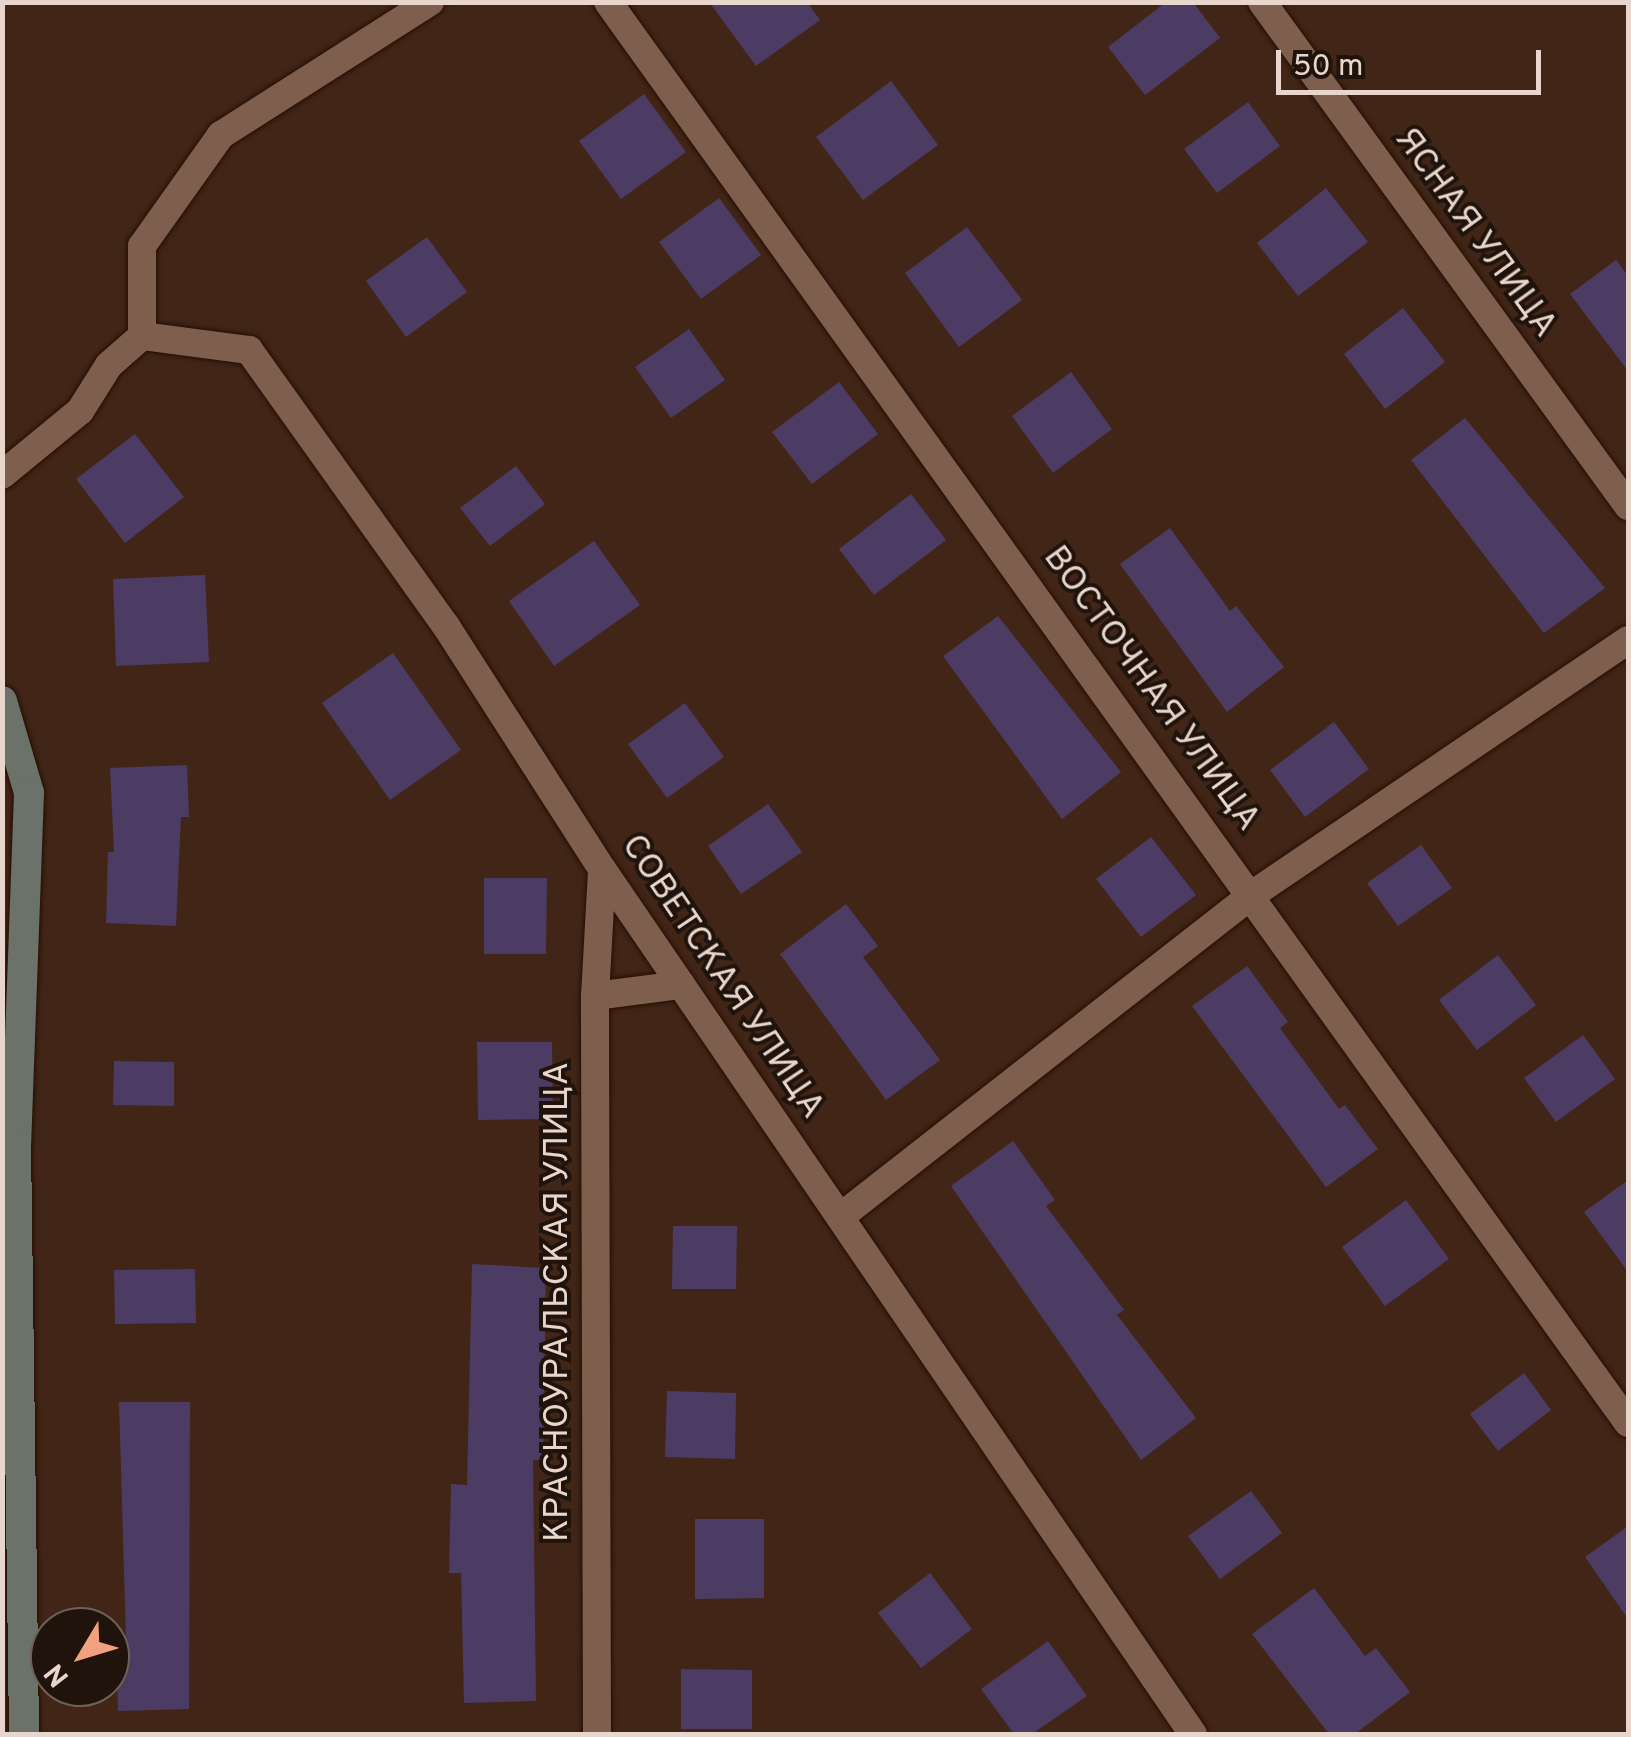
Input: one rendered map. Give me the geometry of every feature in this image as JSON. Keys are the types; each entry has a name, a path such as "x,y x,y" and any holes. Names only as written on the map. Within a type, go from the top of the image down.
{"street":[{"path":"2,476 80,411 109,365 142,336 142,246 221,135 430,2"},
{"name":"ВОСТОЧНАЯ УЛИЦА","path":"608,2 1253,894 1628,1423"},
{"name":"ЯСНАЯ УЛИЦА","path":"1262,2 1628,506"},
{"name":"СОВЕТСКАЯ УЛИЦА","path":"142,336 249,350 446,626 602,869 1193,1734"},
{"path":"840,1217 1253,894 1628,640"},
{"path":"2,701 29,792 16,1144 24,1734"},
{"name":"КРАСНОУРАЛЬСКАЯ УЛИЦА","path":"597,1734 595,996 602,869"},
{"path":"595,996 681,985"}],"building":[{"path":"709,2 807,2 820,20 756,66"},
{"path":"1166,2 1193,2 1220,38 1145,95 1108,47"},
{"path":"891,81 938,145 863,200 816,137"},
{"path":"644,94 686,152 621,199 579,141"},
{"path":"1248,102 1280,146 1217,193 1184,149"},
{"path":"1326,188 1368,242 1298,296 1257,243"},
{"path":"719,198 761,255 701,299 659,242"},
{"path":"967,227 1022,300 959,347 905,273"},
{"path":"427,237 467,292 406,337 366,281"},
{"path":"1616,260 1628,276 1628,371 1570,294"},
{"path":"1403,308 1445,362 1385,409 1344,354"},
{"path":"689,329 725,380 671,418 635,367"},
{"path":"1071,372 1112,429 1053,473 1012,416"},
{"path":"839,382 878,434 812,484 772,432"},
{"path":"1465,418 1605,588 1544,633 1411,460"},
{"path":"135,434 184,497 125,543 76,479"},
{"path":"516,466 545,504 490,546 460,508"},
{"path":"911,494 946,540 874,595 839,549"},
{"path":"1170,528 1230,611 1236,606 1284,667 1227,712 1120,564"},
{"path":"594,541 640,605 554,666 509,601"},
{"path":"205,575 209,662 116,666 113,579"},
{"path":"998,616 1121,772 1062,819 943,656"},
{"path":"393,653 461,750 390,800 322,703"},
{"path":"685,703 724,757 667,798 628,744"},
{"path":"1334,722 1369,769 1305,817 1270,770"},
{"path":"187,765 189,817 181,817 176,926 106,923 108,852 114,852 110,768"},
{"path":"768,804 802,852 741,894 708,846"},
{"path":"1151,837 1196,895 1141,937 1096,879"},
{"path":"1421,845 1452,888 1398,926 1367,883"},
{"path":"484,878 547,878 546,954 484,954"},
{"path":"846,904 878,946 863,957 940,1060 886,1100 780,954"},
{"path":"1498,955 1536,1005 1477,1050 1439,1000"},
{"path":"1247,966 1288,1022 1280,1028 1339,1109 1345,1105 1378,1149 1326,1187 1192,1006"},
{"path":"1583,1035 1615,1079 1556,1122 1524,1078"},
{"path":"477,1042 552,1042 553,1119 478,1120"},
{"path":"114,1061 174,1062 174,1106 113,1105"},
{"path":"1013,1141 1055,1200 1046,1206 1124,1310 1117,1315 1196,1418 1141,1460 951,1186"},
{"path":"1628,1180 1628,1272 1584,1212"},
{"path":"1406,1200 1449,1259 1385,1306 1342,1247"},
{"path":"673,1226 737,1226 736,1289 672,1289"},
{"path":"472,1264 546,1268 543,1460 533,1460 536,1701 464,1703 461,1573 449,1573 451,1484 467,1485"},
{"path":"195,1269 196,1323 115,1324 114,1270"},
{"path":"1524,1373 1551,1410 1498,1451 1470,1414"},
{"path":"667,1391 736,1393 735,1459 665,1457"},
{"path":"119,1402 190,1402 189,1709 118,1711 118,1707 130,1707 130,1607 125,1607"},
{"path":"1251,1491 1282,1533 1220,1579 1188,1536"},
{"path":"695,1519 764,1519 764,1598 695,1599"},
{"path":"1628,1526 1628,1619 1585,1557"},
{"path":"930,1573 972,1629 921,1668 878,1613"},
{"path":"1314,1588 1365,1656 1376,1648 1410,1692 1355,1734 1329,1734 1252,1634"},
{"path":"1048,1641 1087,1696 1032,1734 1014,1734 981,1689"},
{"path":"681,1669 752,1670 752,1729 681,1729"}]}
